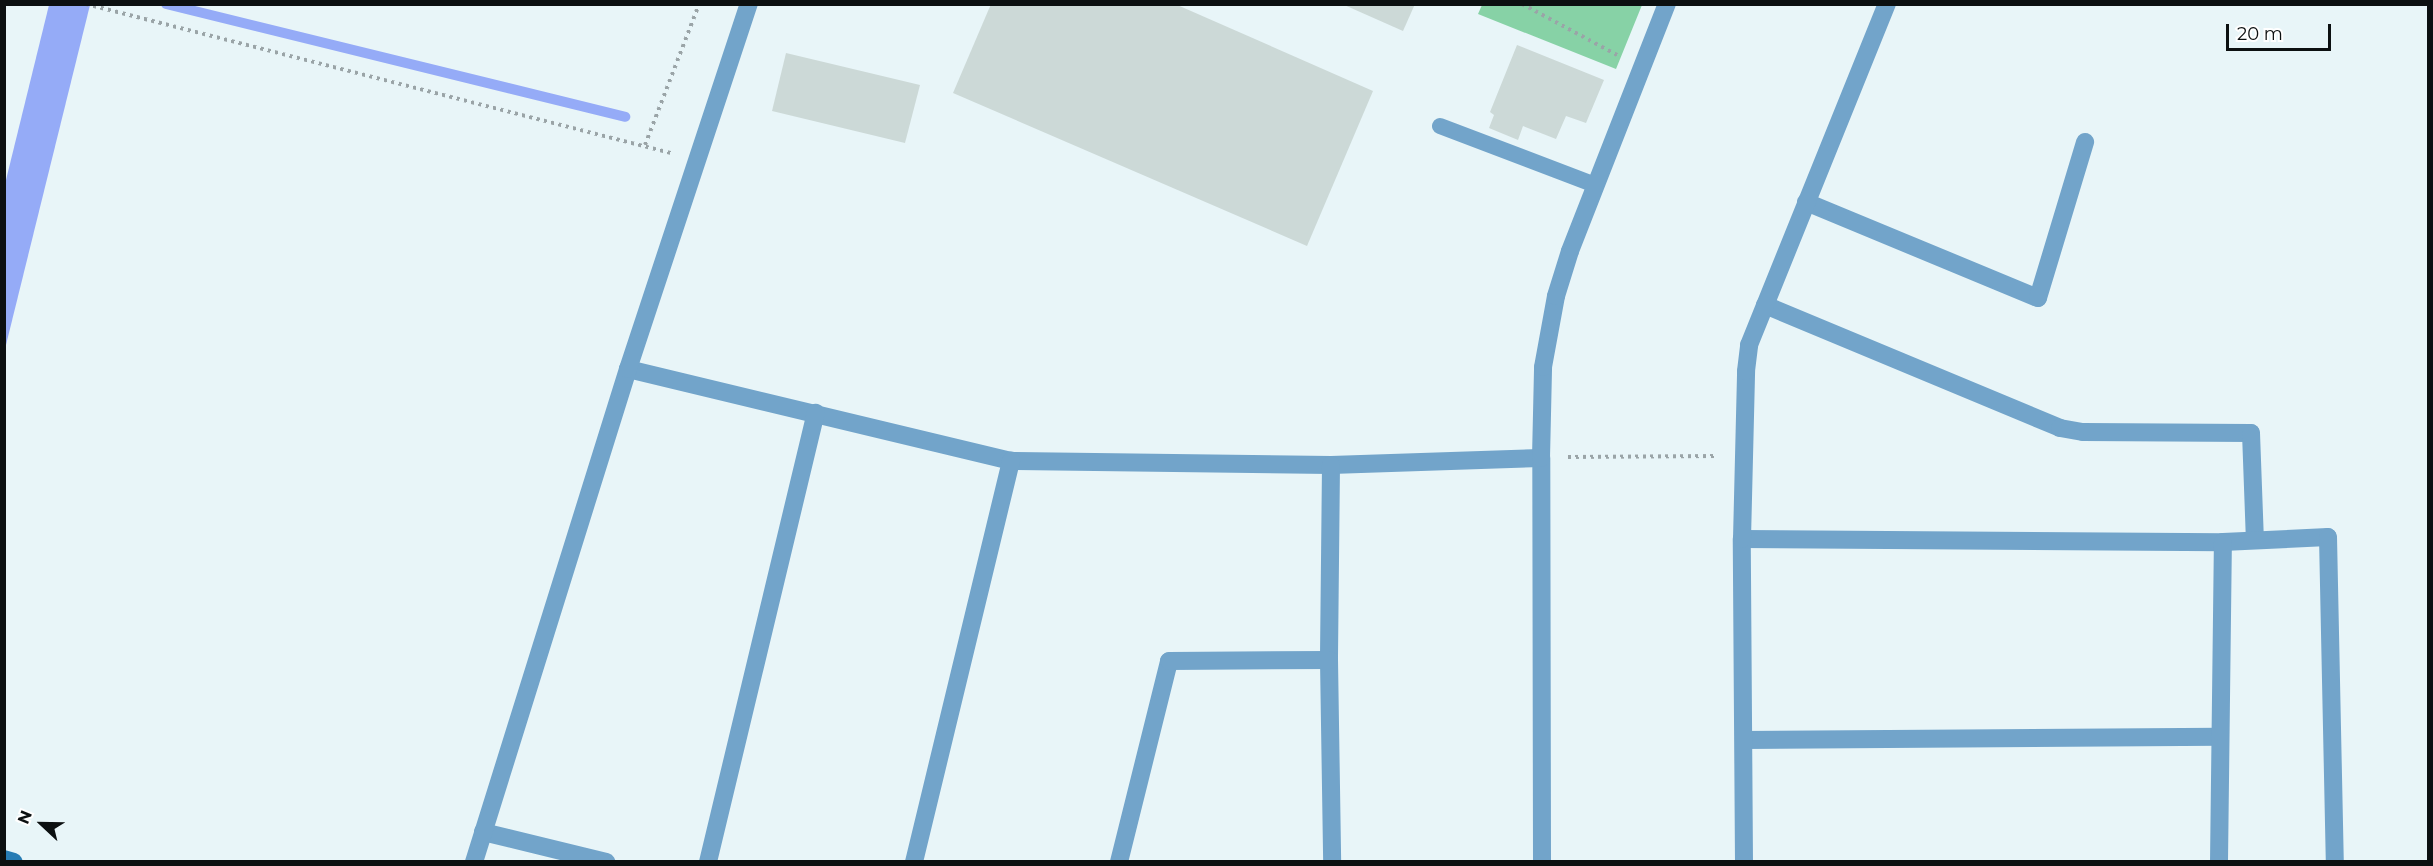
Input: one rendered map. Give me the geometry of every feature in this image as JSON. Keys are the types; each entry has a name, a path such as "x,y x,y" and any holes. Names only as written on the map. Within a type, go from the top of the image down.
{"main road":[{"path":"4,859 14,861"}],"street":[{"path":"474,861 628,369 749,4"},
{"path":"1542,861 1541,458 1543,367 1553,307 1570,251 1667,4"},
{"path":"1744,861 1742,539 1749,345 1887,4"},
{"path":"1806,202 2038,298 2085,142"},
{"path":"1766,305 2060,428 2083,432 2251,433 2255,540"},
{"path":"628,369 1011,461 1331,465 1541,458"},
{"path":"708,861 816,413"},
{"path":"914,861 1011,461"},
{"path":"1331,465 1329,660 1332,861"},
{"path":"1742,539 2223,542 2328,537 2335,861"},
{"path":"2219,861 2223,542"},
{"path":"1119,861 1169,661 1329,660"},
{"path":"1744,740 2220,737"},
{"path":"483,832 606,861"}],"lane":[{"path":"1440,126 1595,185"}],"path":[{"path":"86,4 697,160"},
{"path":"645,146 699,4"},
{"path":"1522,4 1642,69"},
{"path":"1541,458 1744,455"}],"green space":[{"path":"1482,4 1642,5 1616,69 1478,14"}],"water":[{"path":"49,5 90,5 5,349 5,184"}],"building":[{"path":"991,4 1175,4 1373,91 1307,246 953,93"},
{"path":"1342,4 1415,4 1403,31"},
{"path":"1517,45 1604,80 1586,123 1566,116 1556,139 1523,126 1518,140 1489,128 1494,115 1490,112"},
{"path":"786,53 920,85 905,143 772,111"}],"waterway":[{"path":"166,4 625,117"}]}
